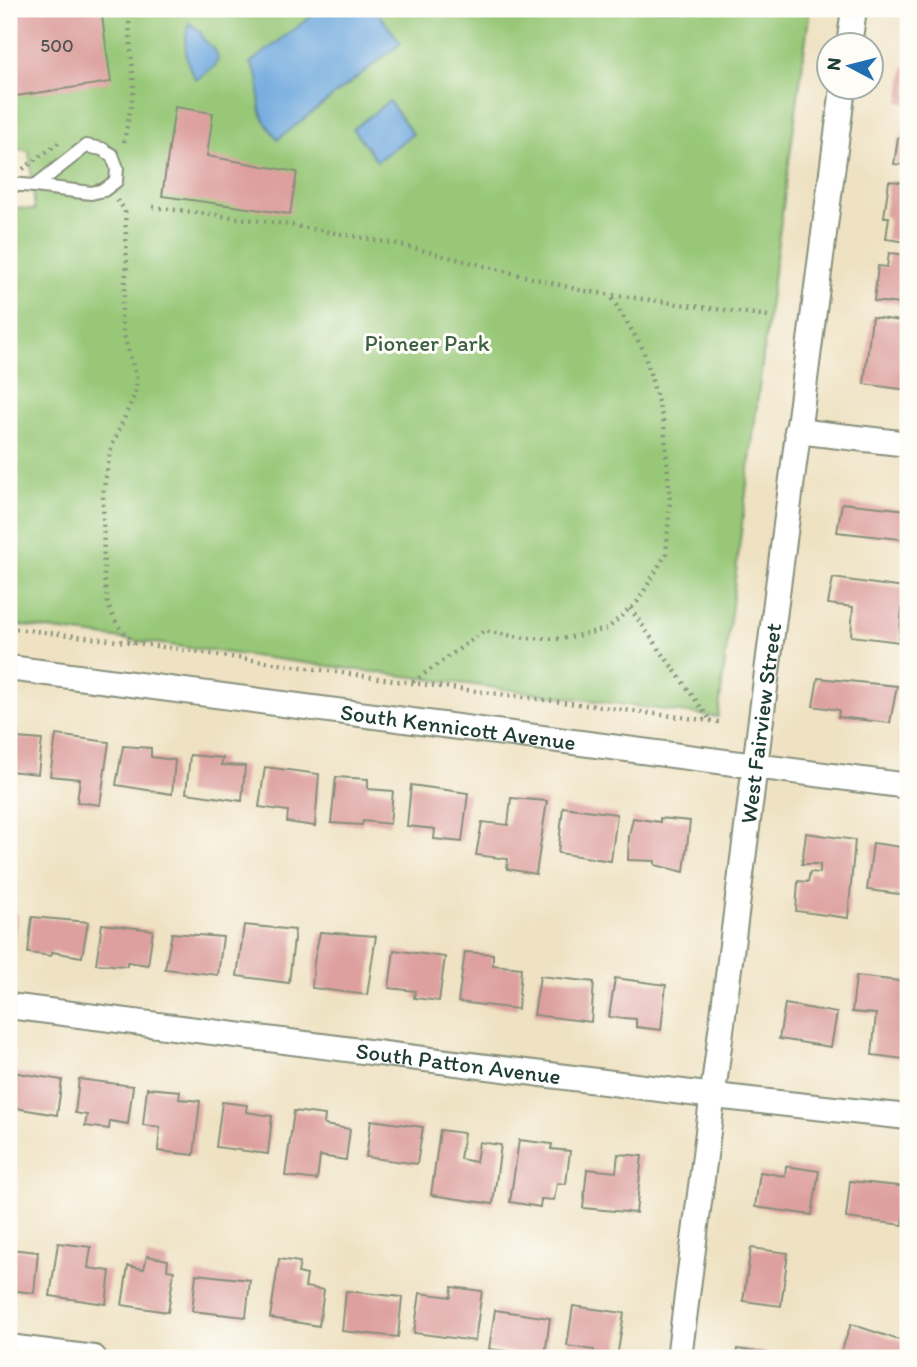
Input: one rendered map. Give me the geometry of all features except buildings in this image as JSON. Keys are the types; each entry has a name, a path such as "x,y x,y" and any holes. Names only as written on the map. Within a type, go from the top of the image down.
{"street":[{"path":"851,32 854,9"},
{"name":"West Fairview Street","path":"679,1358 841,102"},
{"path":"797,430 908,444"},
{"name":"South Kennicott Avenue","path":"9,668 908,786"},
{"name":"South Patton Avenue","path":"9,1006 714,1096 908,1118"},
{"path":"9,1347 94,1358"}],"lane":[{"path":"9,184 91,193 104,190 116,181 117,167 112,155 102,149 86,146 35,186"}],"path":[{"path":"124,142 134,89 128,9"},
{"path":"117,200 125,210 127,266 122,332 137,379 135,394 111,448 103,493 104,577 108,605 118,626 135,643"},
{"path":"153,207 285,224 397,244 584,291 768,316"},
{"path":"412,683 484,631 525,638 562,639 607,629 638,601 666,554 670,501 664,424 643,349 610,294"},
{"path":"630,608 710,720"},
{"path":"9,628 719,722"}],"green space":[{"name":"Pioneer Park","path":"9,9 810,9 718,717 9,624 9,207 35,210 29,151 9,147"}],"water":[{"path":"321,9 375,9 401,43 278,139 260,108 259,80 250,63"},
{"path":"189,23 201,32 203,39 215,50 218,57 216,65 196,80 186,53"},
{"path":"389,101 413,134 377,161 353,129"}]}
